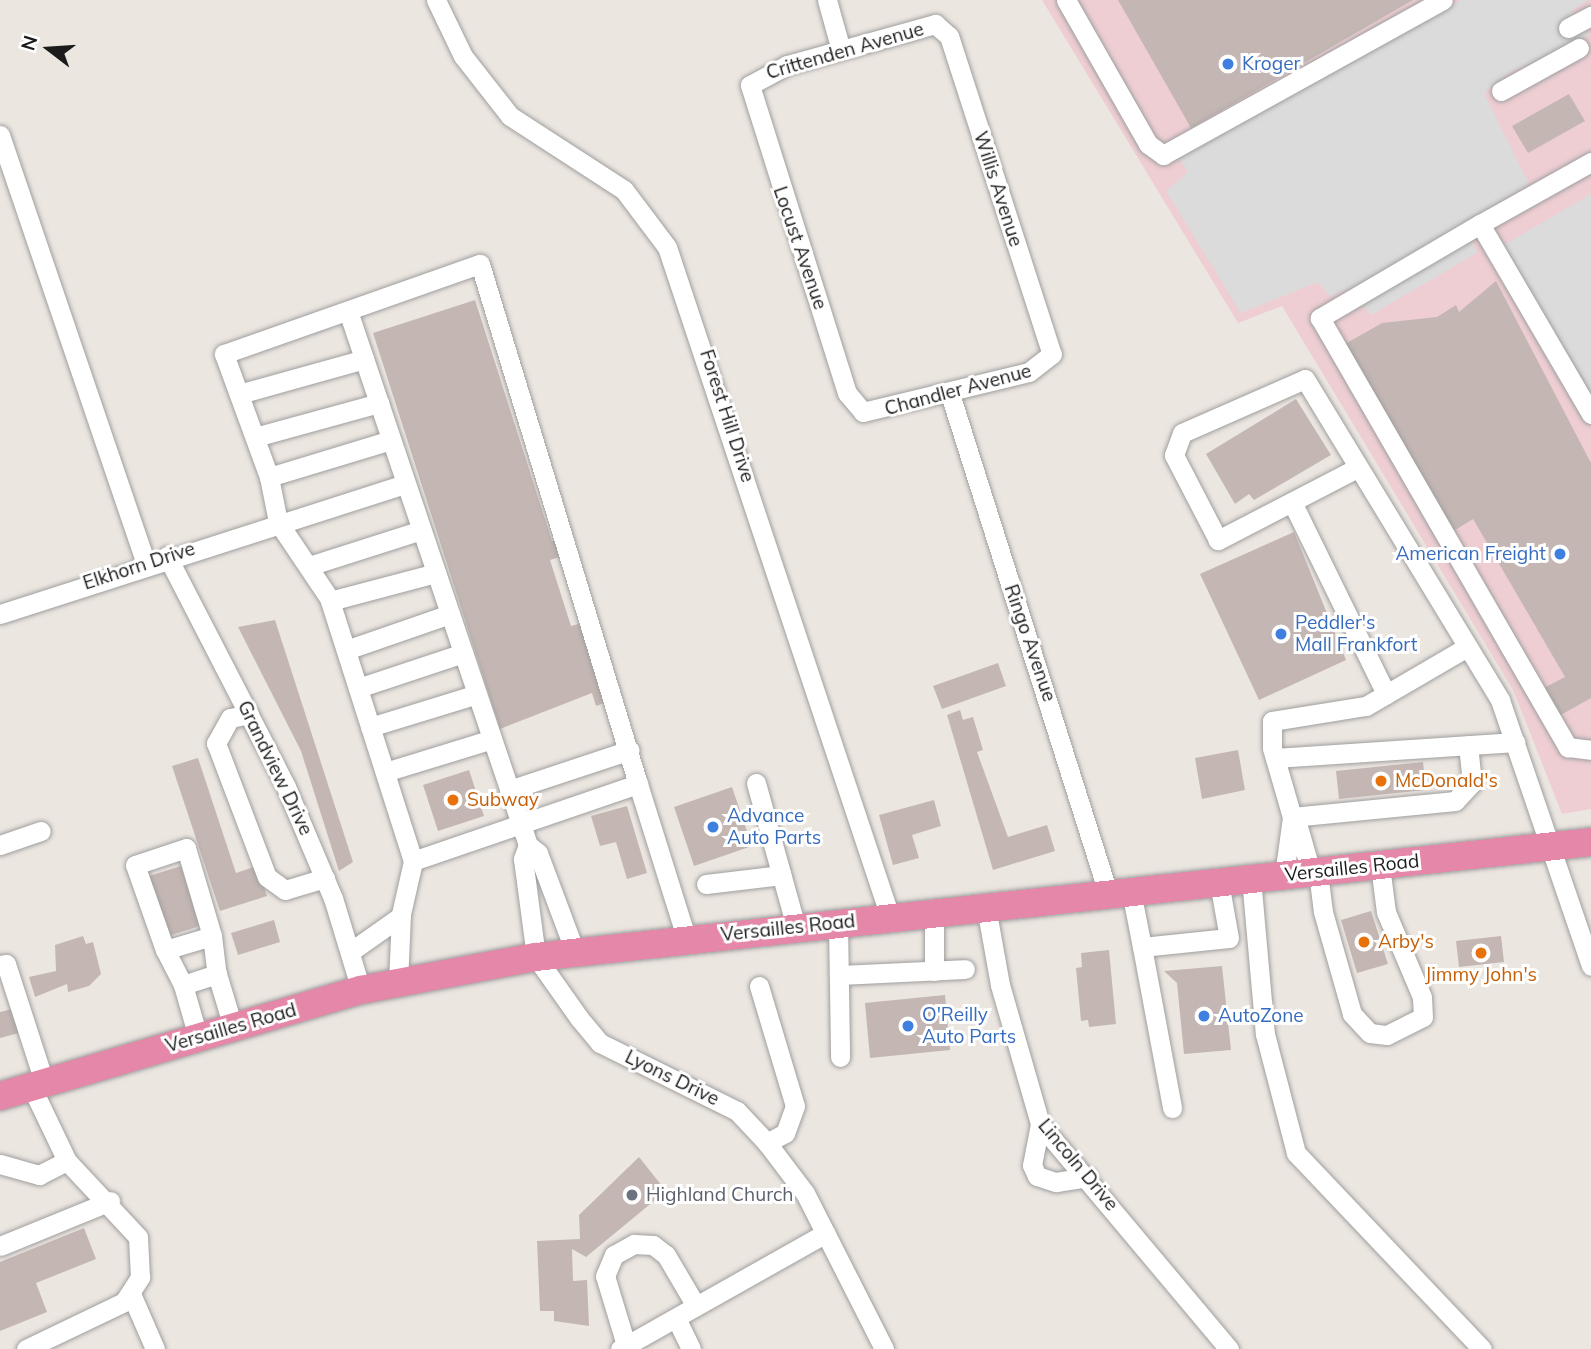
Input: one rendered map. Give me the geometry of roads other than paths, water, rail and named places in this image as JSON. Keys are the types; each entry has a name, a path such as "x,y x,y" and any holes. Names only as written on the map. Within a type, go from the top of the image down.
{"highway":[{"name":"Versailles Road","path":"0,1096 361,990 536,957 1591,842"}],"street":[{"name":"Forest Hill Drive","path":"436,0 463,56 510,116 624,190 667,247 890,917"},
{"path":"827,0 841,50"},
{"path":"1066,0 1148,144 1163,155 1443,0"},
{"path":"1568,28 1589,21"},
{"name":"Crittenden Avenue","path":"751,82 841,50 941,26"},
{"name":"Willis Avenue","path":"941,26 1052,354"},
{"path":"1501,91 1579,48"},
{"name":"Locust Avenue","path":"751,82 771,163 858,410"},
{"path":"0,135 146,563"},
{"path":"1591,162 1320,318 1568,747 1591,750"},
{"path":"1480,224 1591,414"},
{"path":"398,983 401,916 413,861 330,601 312,565 278,522 269,477 224,354 480,264 687,940"},
{"path":"348,311 528,845 538,853 575,952"},
{"name":"Chandler Avenue","path":"858,410 950,394 1037,369 1052,354"},
{"path":"239,394 364,359"},
{"path":"1357,468 1218,540 1174,455 1182,433 1305,379 1500,700 1591,967"},
{"name":"Ringo Avenue","path":"950,394 1119,892 1142,947 1172,1108"},
{"path":"255,437 379,404"},
{"path":"269,477 391,440"},
{"name":"Elkhorn Drive","path":"0,614 167,556 406,484"},
{"path":"1292,502 1386,694"},
{"path":"312,565 422,530"},
{"name":"Grandview Drive","path":"167,556 249,714 325,878 361,990"},
{"path":"330,601 436,573"},
{"path":"346,650 450,614"},
{"path":"1380,866 1386,912 1422,1007 1423,1017 1410,1028 1387,1035 1370,1033 1352,1014 1323,912 1304,873 1292,817 1273,753 1272,721 1366,706 1467,647"},
{"path":"358,688 463,653"},
{"path":"370,727 477,694"},
{"path":"249,714 230,718 216,743 267,877 285,890 325,878"},
{"path":"385,772 492,739"},
{"path":"1273,753 1515,742"},
{"path":"1292,817 1455,801 1472,783 1468,745"},
{"path":"509,790 630,750"},
{"path":"756,783 796,927"},
{"path":"413,861 638,784"},
{"path":"0,845 41,831"},
{"path":"528,845 523,859 536,957"},
{"path":"198,1037 183,985 165,950 135,865 186,848 212,936 217,974 233,1027"},
{"path":"706,884 782,875"},
{"path":"1251,878 1265,1034 1296,1153 1482,1349"},
{"path":"1142,947 1229,938 1219,882"},
{"name":"Lincoln Drive","path":"986,907 1000,985 1040,1124 1088,1177 1229,1349"},
{"path":"934,912 934,971"},
{"path":"350,952 401,916"},
{"path":"838,923 840,1057"},
{"path":"165,950 212,936"},
{"name":"Lyons Drive","path":"536,957 600,1043 701,1088 737,1111 767,1143 826,1233 884,1349"},
{"path":"0,965 6,964 8,996 67,1161 110,1201 138,1237 143,1258 132,1296 155,1349"},
{"path":"839,975 965,969"},
{"path":"183,985 217,974"},
{"path":"759,986 795,1106 785,1133 767,1143"},
{"path":"1040,1124 1032,1165 1037,1176 1056,1182 1088,1177"},
{"path":"0,1164 39,1175 67,1161"},
{"path":"0,1246 110,1201"},
{"path":"696,1306 653,1245 634,1244 614,1255 605,1276 623,1347 826,1233"},
{"path":"26,1349 132,1296"},
{"path":"676,1318 691,1349"}],"place":[{"name":"Kroger","path":"1228,64"},
{"name":"American Freight","path":"1560,554"},
{"name":"Peddler's Mall Frankfort","path":"1281,634"},
{"name":"McDonald's","path":"1381,781"},
{"name":"Subway","path":"453,800"},
{"name":"Advance Auto Parts","path":"713,827"},
{"name":"Arby's","path":"1364,942"},
{"name":"Jimmy John's","path":"1481,953"},
{"name":"AutoZone","path":"1204,1016"},
{"name":"O'Reilly Auto Parts","path":"908,1026"},
{"name":"Highland Church","path":"632,1195"}]}
